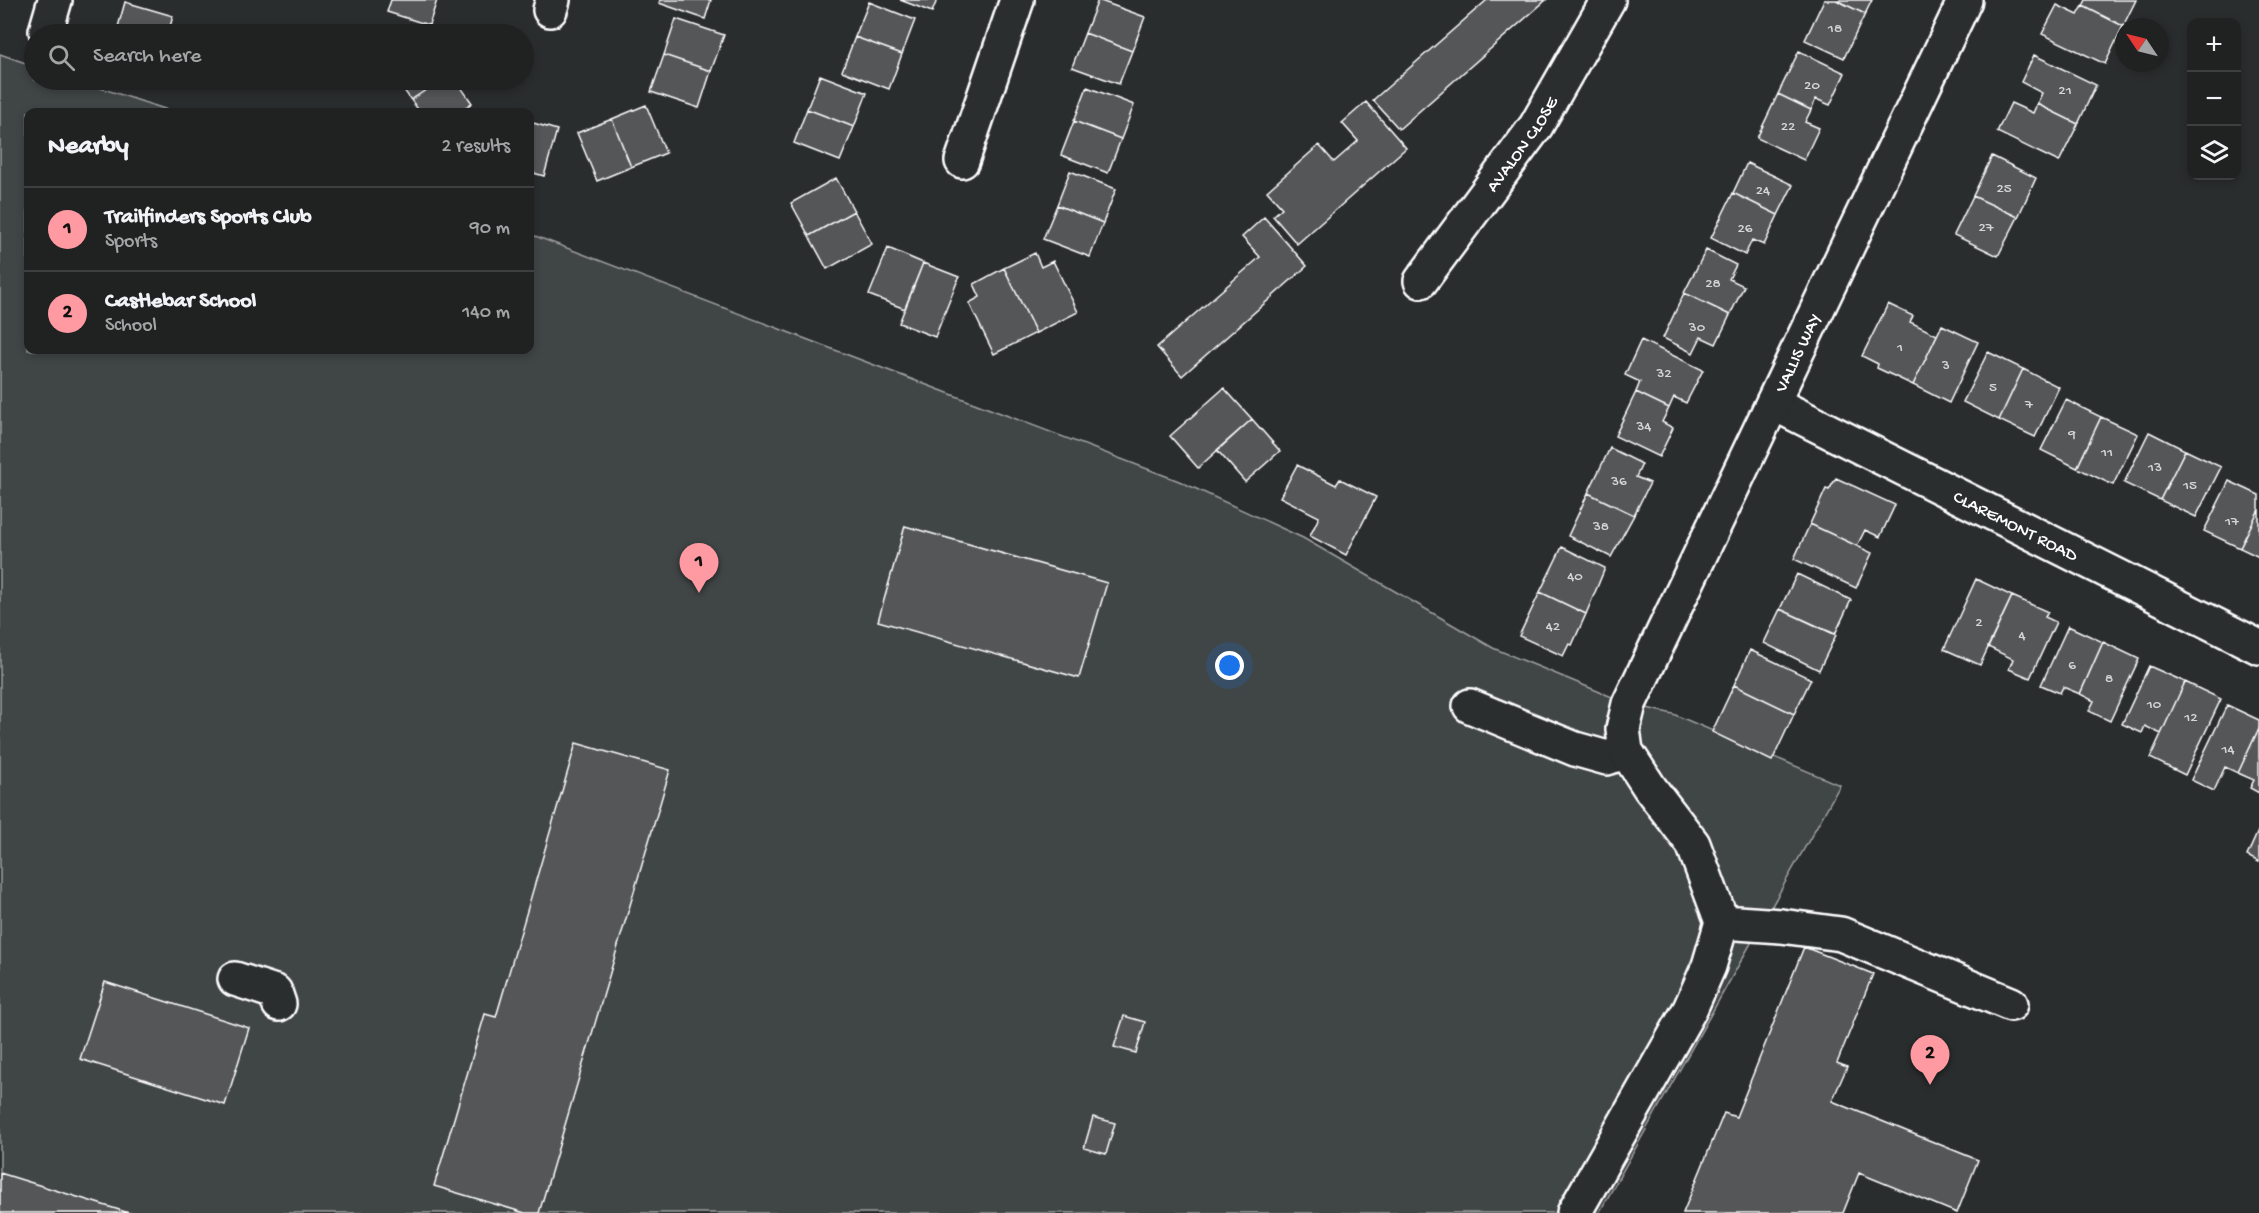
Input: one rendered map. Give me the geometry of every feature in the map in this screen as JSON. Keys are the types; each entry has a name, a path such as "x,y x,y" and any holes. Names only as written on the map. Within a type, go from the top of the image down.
{"street":[{"path":"962,161 1017,0"},
{"name":"AVALON CLOSE","path":"1421,281 1536,126 1608,0"},
{"name":"VALLIS WAY","path":"1626,751 1623,729 1629,704 1965,0"},
{"name":"CLAREMONT ROAD","path":"1773,403 2259,647"},
{"path":"1470,706 1575,749 1607,758 1626,751 1650,788 1693,844 1722,922 1709,966 1690,1009 1574,1213"},
{"path":"1722,922 1781,926 1841,934 2011,1004"},
{"path":"235,979 275,992 279,1004"}],"shaded area":[{"path":"0,54 24,62 24,90 107,90 162,108 24,108 24,354 534,354 534,236 1179,481 1303,538 1493,648 1629,704 1673,714 1840,785 1599,1213 0,1213"}],"building":[{"path":"391,0 437,0 429,24 387,12"},
{"path":"660,0 711,0 705,19 659,3"},
{"path":"900,0 937,0 932,12"},
{"path":"1098,0 1145,17 1132,51 1085,33"},
{"path":"1487,0 1546,0 1399,129 1373,100"},
{"path":"1824,0 1836,0 1865,14 1844,58 1805,40"},
{"path":"1836,0 1872,0 1865,14"},
{"path":"2086,0 2136,0 2127,18 2115,18 2115,22 2083,6"},
{"path":"125,2 173,16 171,24 119,24"},
{"path":"869,2 915,20 902,54 855,37"},
{"path":"2057,5 2078,15 2083,6 2115,22 2115,43 2105,64 2042,34"},
{"path":"676,19 724,35 711,71 664,55"},
{"path":"1085,33 1132,51 1119,84 1072,67"},
{"path":"855,37 902,54 889,89 842,71"},
{"path":"1799,51 1845,73 1830,105 1816,99 1811,110 1778,94"},
{"path":"664,55 711,71 699,108 651,92"},
{"path":"2034,55 2096,85 2078,124 2037,104 2042,93 2021,82"},
{"path":"820,75 867,93 854,127 807,109"},
{"path":"1087,87 1134,105 1121,139 1074,121"},
{"path":"404,90 426,90 411,100"},
{"path":"426,90 463,90 472,103 464,108 417,108 411,100"},
{"path":"1778,94 1811,110 1805,122 1819,128 1804,160 1757,138"},
{"path":"1366,102 1406,148 1297,244 1273,216 1282,208 1267,191 1319,145 1334,162 1358,141 1342,123"},
{"path":"2011,103 2033,113 2037,104 2078,124 2059,162 1997,132"},
{"path":"646,105 666,153 631,167 612,119"},
{"path":"807,109 854,127 840,161 794,143"},
{"path":"612,119 631,167 597,181 577,133"},
{"path":"1074,121 1121,139 1108,173 1061,155"},
{"path":"534,123 557,130 544,176 534,173"},
{"path":"1992,156 2036,178 2018,217 1973,196"},
{"path":"1747,163 1793,185 1778,215 1733,193"},
{"path":"1070,171 1116,189 1103,223 1057,205"},
{"path":"836,178 854,211 809,236 791,203"},
{"path":"1733,193 1778,215 1764,245 1752,240 1745,255 1711,238"},
{"path":"1973,196 2018,217 1998,256 1954,235"},
{"path":"1057,205 1103,223 1090,257 1043,239"},
{"path":"854,211 872,244 827,269 809,236"},
{"path":"1264,217 1307,266 1182,376 1157,347 1260,257 1242,237"},
{"path":"888,248 923,263 905,309 869,295"},
{"path":"1706,250 1736,265 1729,279 1744,286 1730,315 1684,293"},
{"path":"1035,253 1041,267 1053,261 1078,312 1036,333 1004,268"},
{"path":"923,263 959,277 935,337 899,323"},
{"path":"1004,268 1036,333 994,354 969,303 980,297 974,284"},
{"path":"1684,293 1730,315 1716,344 1701,337 1693,353 1663,338"},
{"path":"1888,304 1913,316 1910,322 1937,335 1913,385 1877,368 1878,364 1862,356"},
{"path":"1942,325 1978,342 1949,403 1913,385"},
{"path":"1641,340 1703,370 1686,403 1674,397 1669,408 1636,392 1640,382 1625,375"},
{"path":"1988,352 2023,369 1999,420 1963,402"},
{"path":"2023,369 2059,387 2035,437 1999,420"},
{"path":"1224,388 1252,419 1198,468 1170,436"},
{"path":"1636,392 1669,408 1662,422 1673,428 1659,457 1615,436"},
{"path":"2066,400 2101,417 2077,468 2041,450"},
{"path":"2101,417 2138,434 2113,485 2077,468"},
{"path":"1252,419 1280,451 1245,482 1217,450"},
{"path":"2149,432 2185,450 2160,500 2124,483"},
{"path":"1610,448 1642,464 1636,477 1650,483 1634,515 1588,493"},
{"path":"2185,450 2221,467 2196,517 2160,500"},
{"path":"1297,465 1336,485 1340,479 1376,497 1346,555 1310,536 1319,517 1280,497"},
{"path":"1836,478 1895,505 1880,537 1865,530 1857,546 1810,524 1826,489 1829,490"},
{"path":"2229,481 2259,495 2259,509 2240,548 2204,531"},
{"path":"1588,493 1634,515 1611,557 1568,536"},
{"path":"2259,509 2259,557 2240,548"},
{"path":"1810,524 1872,553 1856,588 1794,559"},
{"path":"905,526 1107,583 1079,678 878,621"},
{"path":"1562,547 1605,568 1586,614 1540,592"},
{"path":"1797,574 1851,600 1835,634 1780,609"},
{"path":"1976,579 2012,596 1980,665 1944,649"},
{"path":"1540,592 1586,614 1572,645 1569,644 1563,656 1519,636"},
{"path":"2012,596 2048,612 2045,617 2056,622 2030,678 2009,669 2013,659 1988,647"},
{"path":"1780,609 1836,635 1819,670 1764,643"},
{"path":"2068,626 2103,642 2080,694 2063,687 2060,693 2041,685"},
{"path":"2103,642 2139,659 2110,721 2089,711 2094,701 2080,694"},
{"path":"1750,650 1811,679 1794,714 1734,685"},
{"path":"2149,666 2185,682 2161,734 2145,726 2142,733 2122,724"},
{"path":"2185,682 2221,699 2185,775 2150,758"},
{"path":"1734,685 1794,714 1772,761 1712,732"},
{"path":"2227,705 2259,720 2259,728 2238,773 2225,767 2214,791 2191,780"},
{"path":"2259,728 2259,793 2250,788 2254,780 2238,773"},
{"path":"576,743 670,770 539,1213 525,1213 434,1186 485,1014 496,1017"},
{"path":"2259,829 2259,862 2247,856"},
{"path":"1804,947 1873,974 1837,1063 1847,1067 1832,1101 1978,1160 1957,1213 1859,1173 1843,1213 1683,1213 1724,1113 1736,1117"},
{"path":"105,982 249,1028 225,1105 80,1059"},
{"path":"1124,1016 1145,1022 1136,1053 1114,1047"},
{"path":"1093,1117 1115,1123 1106,1154 1084,1148"},
{"path":"0,1173 129,1213 0,1213"}],"place":[{"name":"Trailfinders Sports Club","path":"699,593"},
{"name":"Castlebar School","path":"1930,1085"}]}
